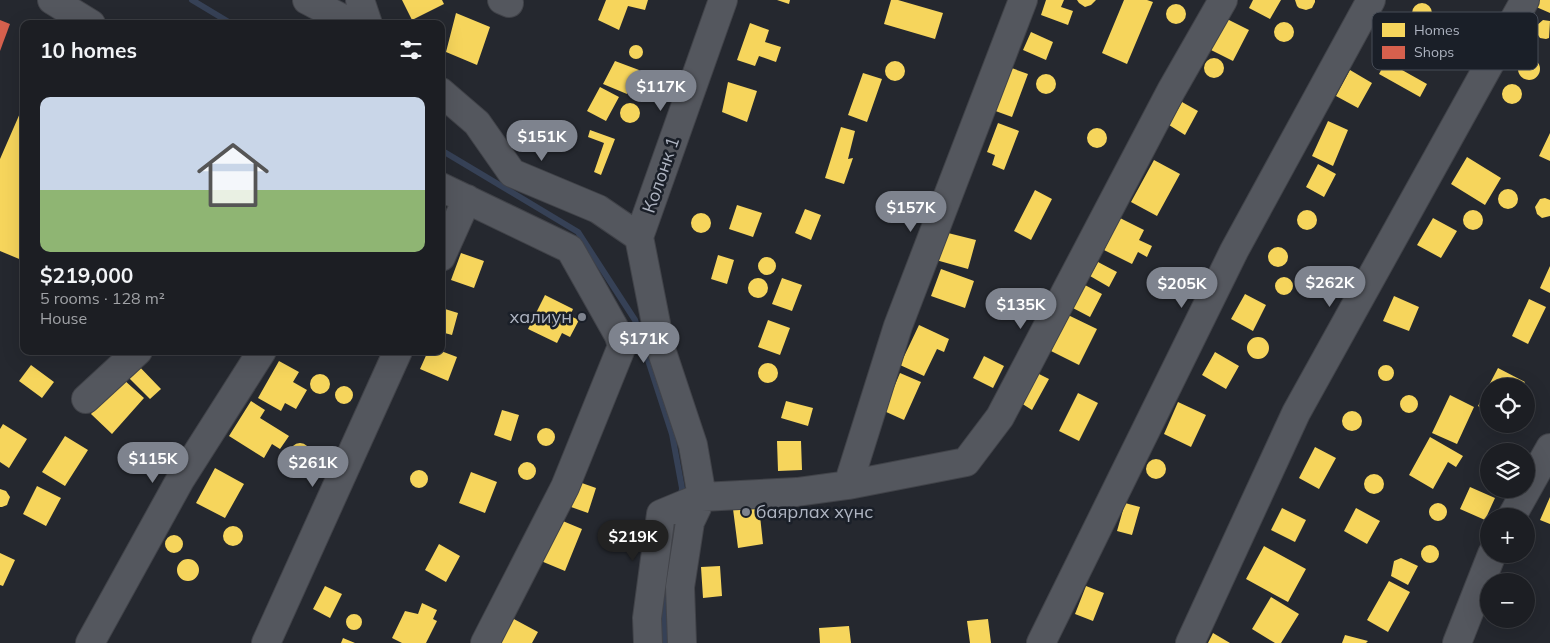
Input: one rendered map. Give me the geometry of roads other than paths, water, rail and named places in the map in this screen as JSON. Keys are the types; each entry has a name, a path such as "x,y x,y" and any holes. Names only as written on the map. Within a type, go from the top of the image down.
{"street":[{"path":"306,0 345,20"},
{"path":"360,0 367,20"},
{"name":"Колонк 1","path":"639,237 723,0"},
{"path":"848,485 898,326 1023,0"},
{"path":"648,643 647,618 661,514 687,503 848,485 966,462 1000,416 1171,91 1224,0"},
{"path":"1041,643 1234,251 1371,0"},
{"path":"1517,12 1524,0"},
{"path":"58,1 85,20"},
{"path":"1190,643 1296,413 1485,70"},
{"path":"445,95 477,123 512,173 598,209 639,237 661,349 693,445 687,503 690,522 680,587 682,643"},
{"path":"445,189 570,248 619,336 622,346 565,486 485,643"},
{"path":"445,248 467,200"},
{"path":"86,400 134,355"},
{"path":"90,643 180,480 259,355"},
{"path":"266,643 396,355"},
{"path":"1516,508 1550,448"},
{"path":"1457,643 1488,563"}],"waterway":[{"path":"192,0 225,20"},
{"path":"445,152 578,232 635,320 672,434 682,488 681,497"},
{"path":"665,643 667,584"}],"place":[{"name":"халиун","path":"582,317"},
{"name":"баярлах хүнс","path":"746,512"}]}
